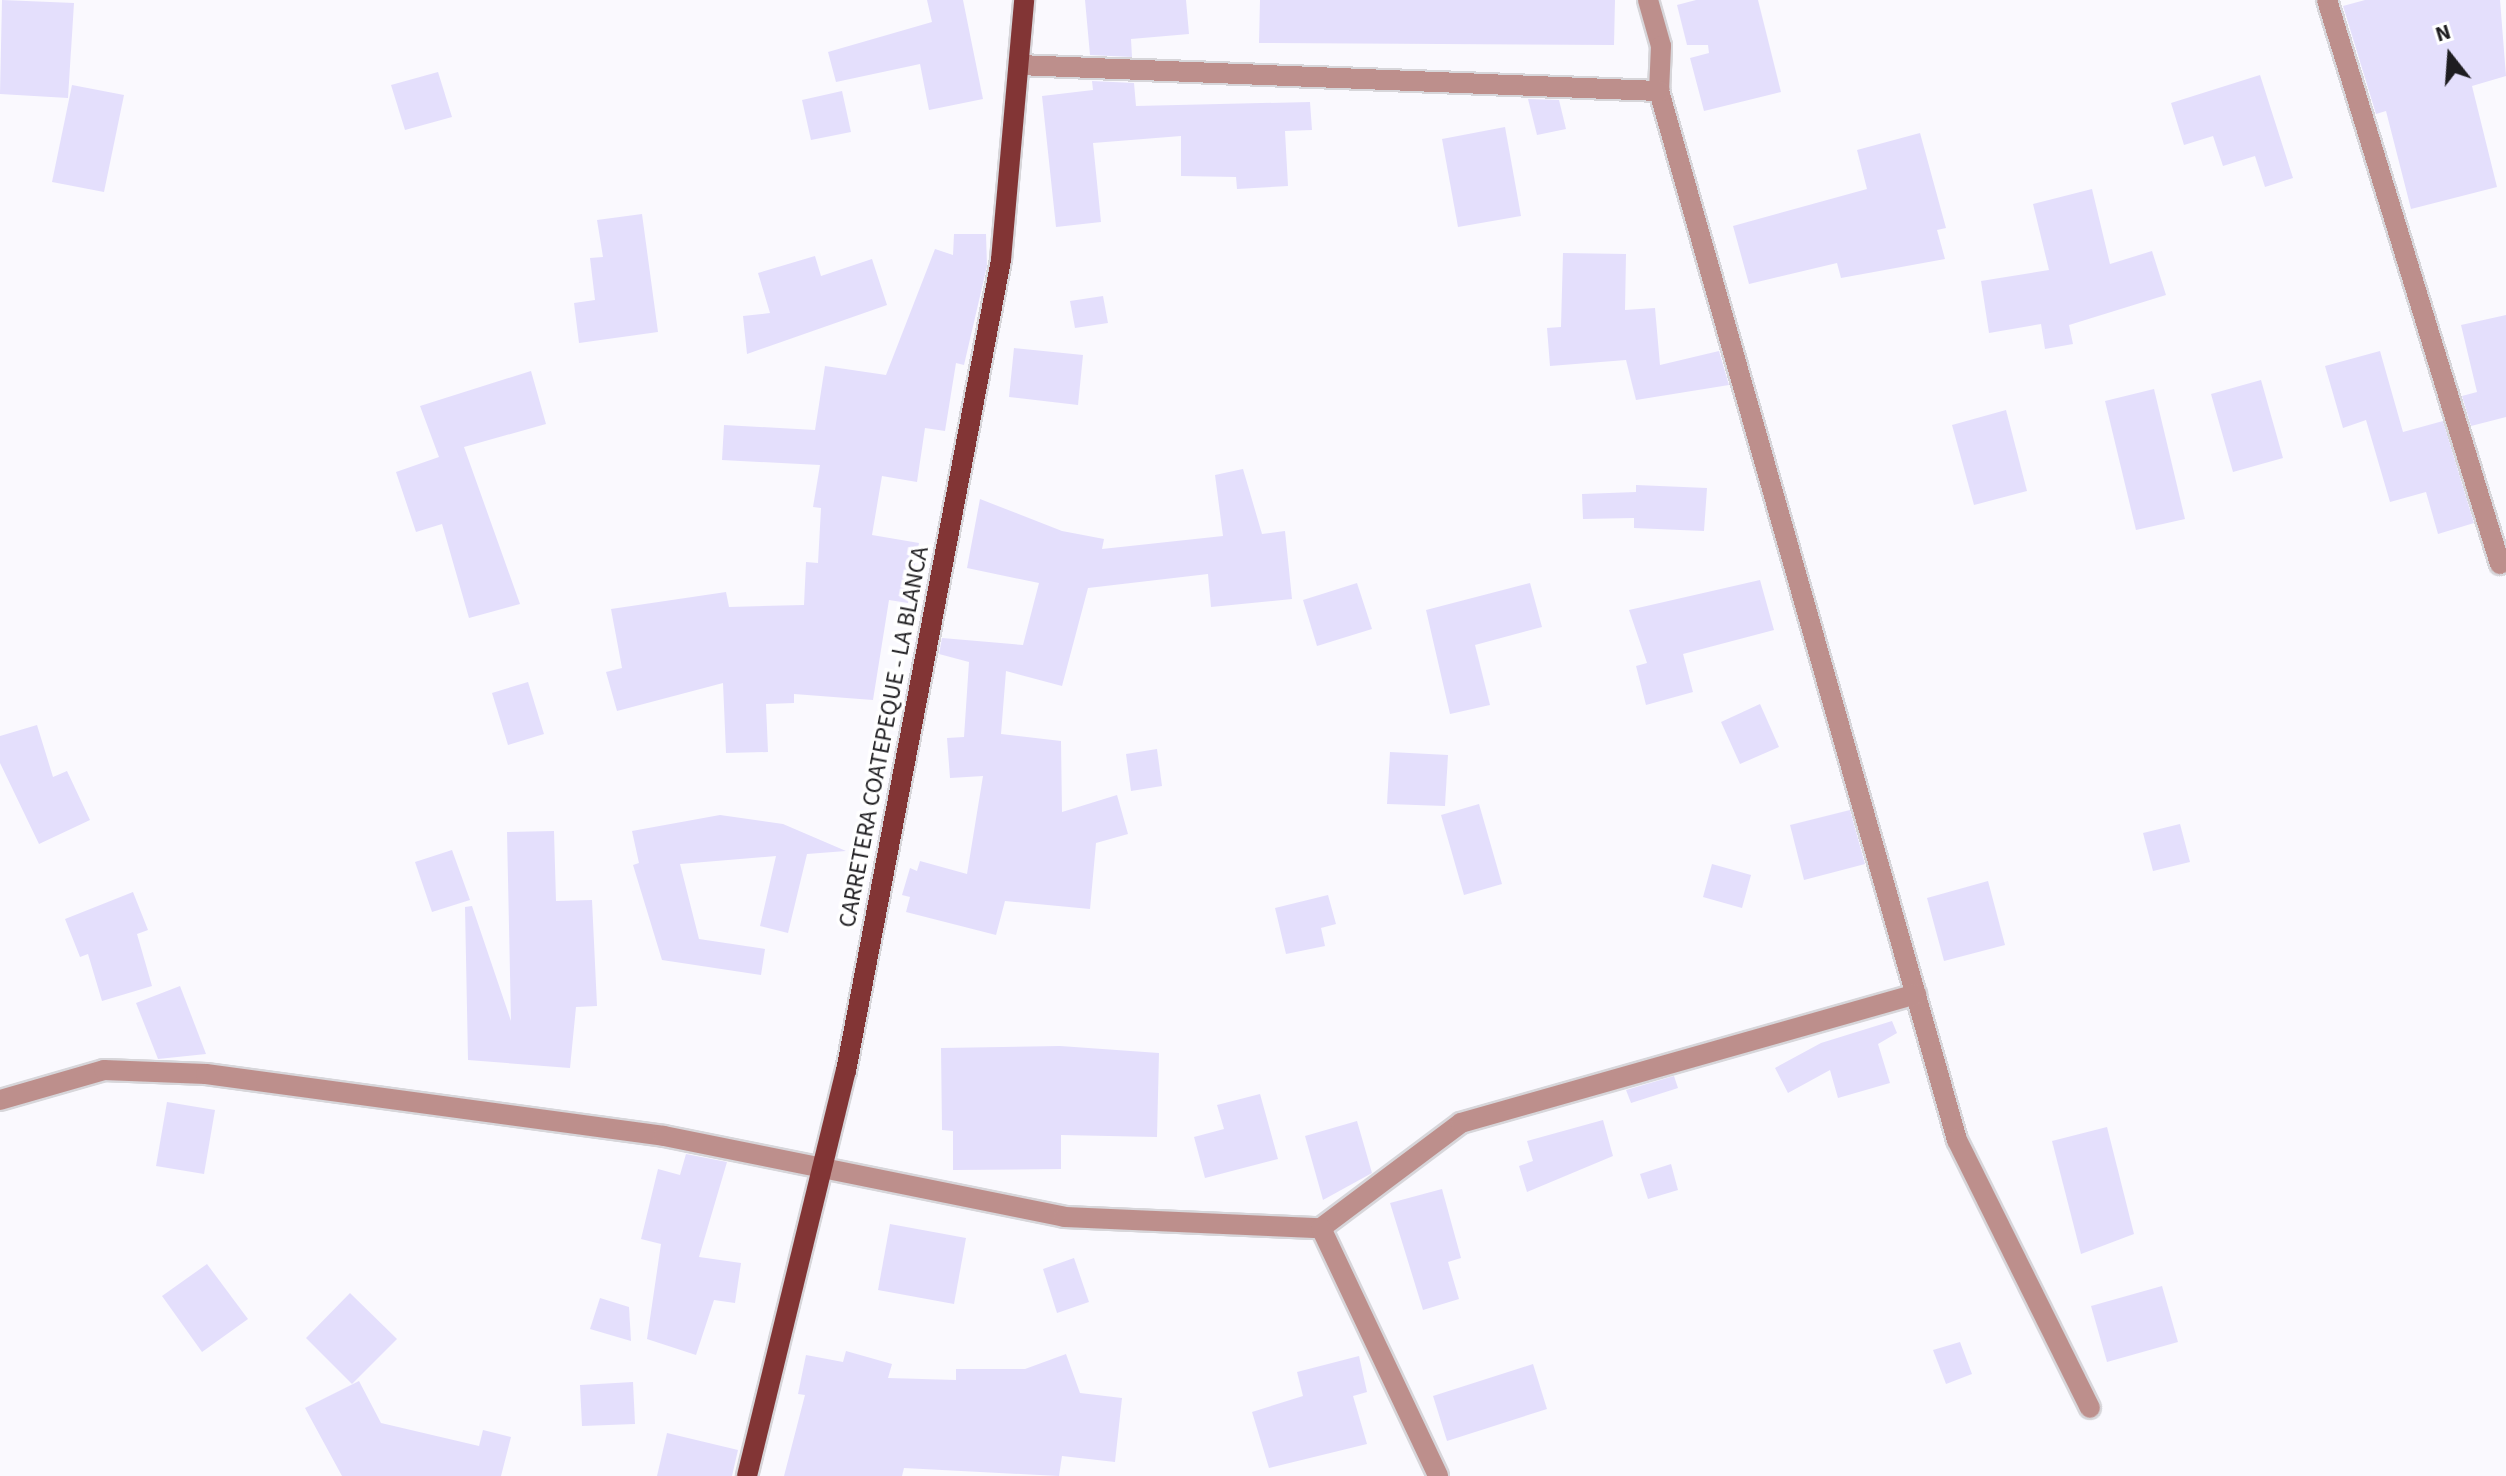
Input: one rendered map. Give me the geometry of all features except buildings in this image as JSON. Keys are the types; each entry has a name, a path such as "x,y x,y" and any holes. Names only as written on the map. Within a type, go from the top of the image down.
{"main road":[{"name":"CARRETERA COATEPEQUE - LA BLANCA","path":"747,1476 823,1166 1001,260 1024,0"}],"street":[{"path":"1648,0 1661,46 1659,91 1957,1140 2090,1408"},
{"path":"2327,0 2500,564"},
{"path":"1019,65 1659,91"},
{"path":"0,1100 104,1070 206,1074 664,1136 1064,1217 1321,1228 1461,1123 1916,994"},
{"path":"1321,1228 1438,1476"}]}
